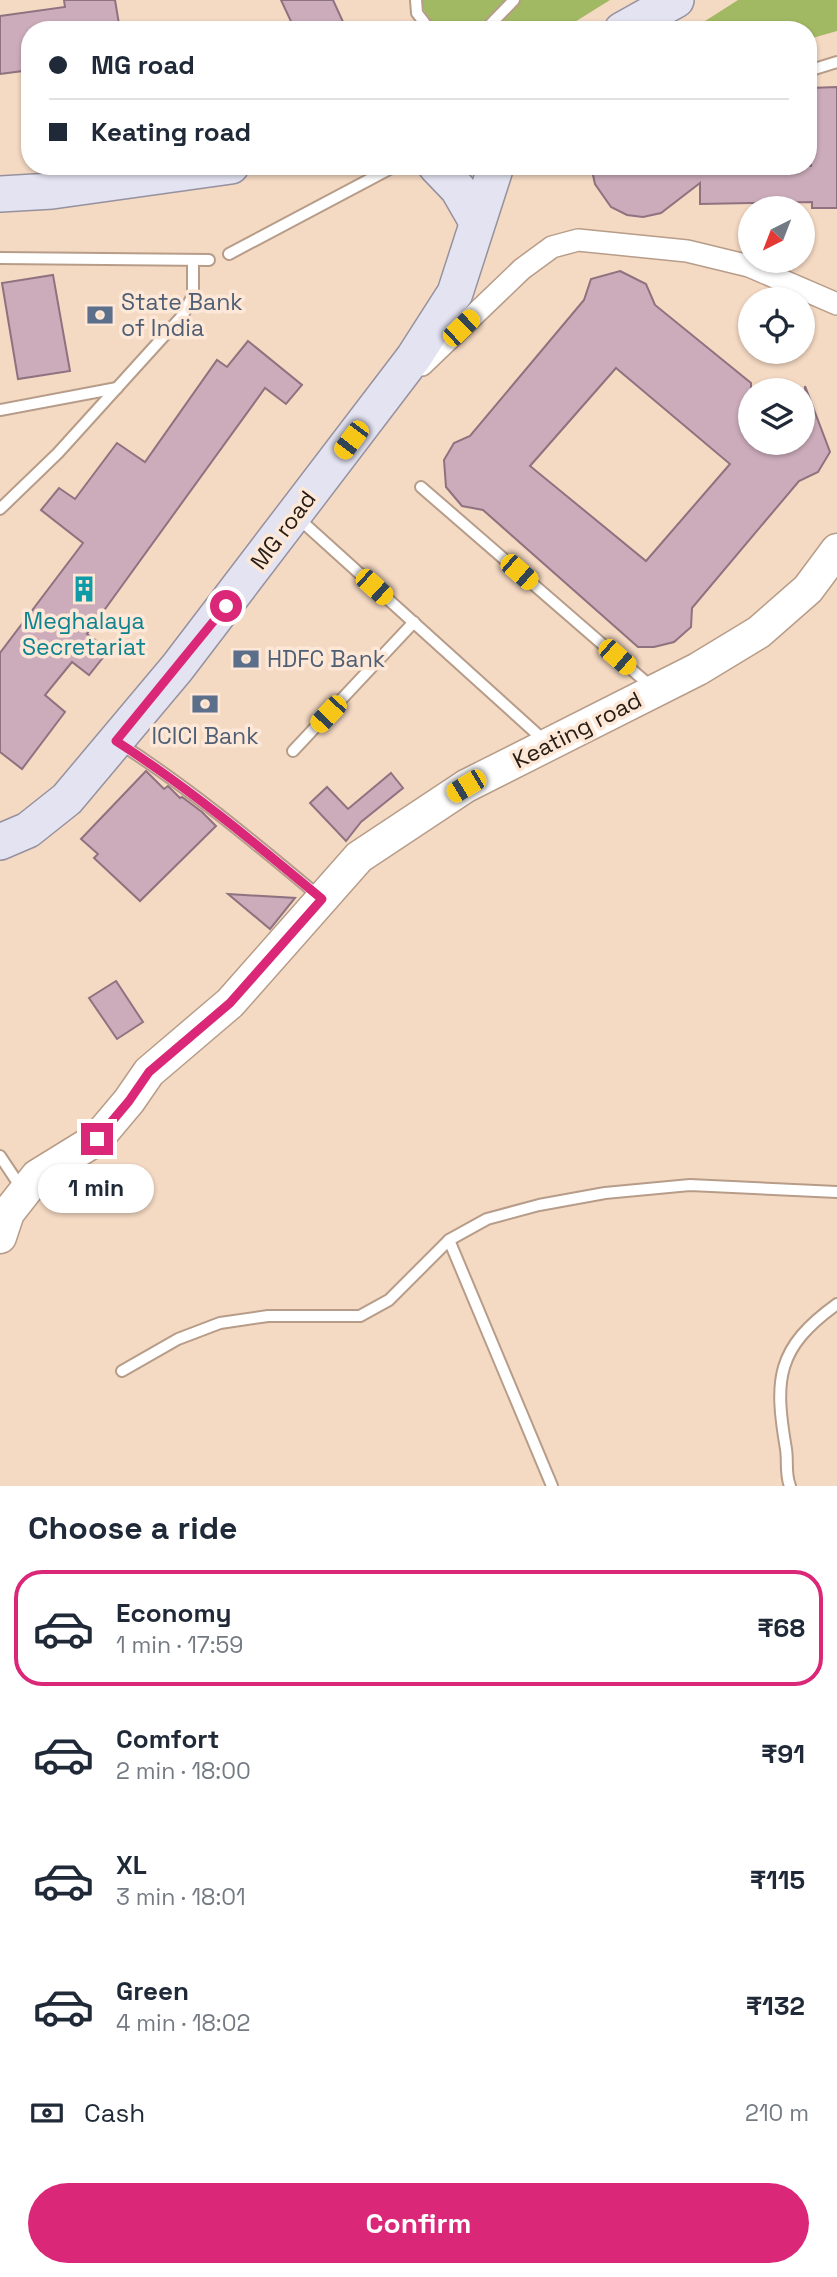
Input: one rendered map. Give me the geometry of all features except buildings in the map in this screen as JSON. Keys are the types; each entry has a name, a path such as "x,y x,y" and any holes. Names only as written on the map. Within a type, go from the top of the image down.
{"main road":[{"path":"638,21 676,0"},
{"path":"0,194 52,191 166,175"},
{"path":"445,175 458,189 477,222"},
{"name":"MG road","path":"0,842 28,830 67,799 185,657 366,420 444,314 462,276 493,175"}],"street":[{"path":"366,420 522,269 552,247 578,240 687,251 748,266 837,304"},
{"name":"Keating road","path":"0,1237 8,1213 23,1191 54,1164 97,1139 149,1072 230,1003 359,857 466,786 656,691 759,632 808,589 837,550"}],"lane":[{"path":"416,0 417,13 423,21"},
{"path":"494,21 514,0"},
{"path":"817,68 837,62"},
{"path":"229,254 378,175"},
{"path":"0,258 209,260"},
{"path":"0,509 29,483 183,315 194,295 193,261"},
{"path":"0,410 117,388"},
{"path":"421,488 656,691"},
{"path":"295,515 549,744"},
{"path":"293,751 414,622"},
{"path":"116,741 164,772 229,821 322,899"},
{"path":"0,1156 23,1191"},
{"path":"122,1371 178,1339 220,1323 268,1316 360,1316 389,1300 450,1240 487,1219 539,1205 605,1193 690,1185 837,1192"},
{"path":"450,1240 552,1486"},
{"path":"790,1486 786,1478 788,1460 780,1411 779,1377 791,1348 820,1316 837,1304"}],"green space":[{"path":"420,0 610,0 576,21 428,21"},
{"path":"738,0 837,0 837,31 817,37 817,21 705,21"}],"place":[{"name":"State Bank of India","path":"100,315"},
{"name":"Meghalaya Secretariat","path":"84,589"},
{"name":"HDFC Bank","path":"246,659"},
{"name":"ICICI Bank","path":"205,704"}],"route":[{"path":"97,1139 149,1072 230,1003 322,899 229,821 164,772 116,741 226,606"}]}
